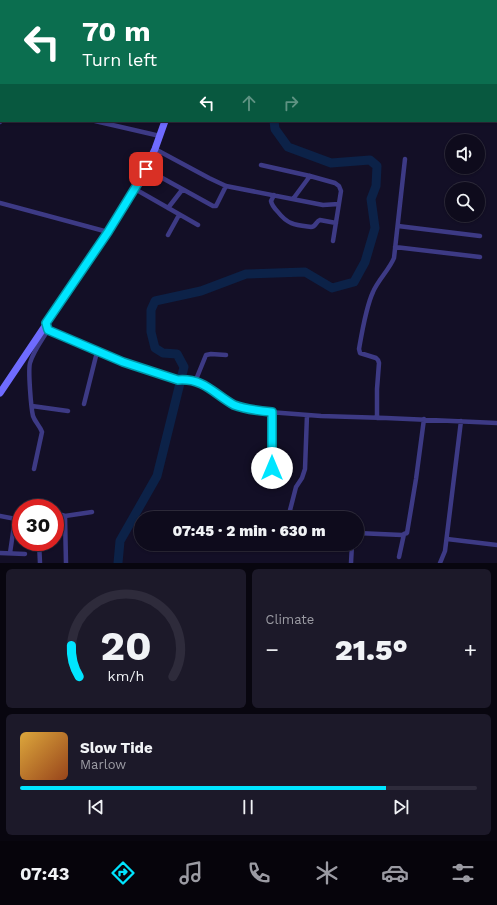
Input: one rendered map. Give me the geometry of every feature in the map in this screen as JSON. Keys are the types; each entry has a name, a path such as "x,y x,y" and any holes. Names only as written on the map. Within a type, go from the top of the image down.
{"street":[{"path":"99,122 160,136"},
{"path":"0,393 47,327 135,189 155,149 165,122"},
{"path":"155,149 226,186 322,205 339,204"},
{"path":"377,418 379,361 376,358 360,353 359,349 372,294 376,285 393,260 405,159"},
{"path":"261,165 310,176 335,183 339,186 341,191 333,241"},
{"path":"146,169 214,207 216,206 226,186"},
{"path":"293,199 310,176"},
{"path":"135,189 198,225"},
{"path":"168,208 182,190"},
{"path":"274,195 271,203 282,217 292,224 311,227 320,220 336,223"},
{"path":"0,203 108,232"},
{"path":"168,235 179,214"},
{"path":"398,226 480,236"},
{"path":"395,247 480,257"},
{"path":"47,327 97,352 123,362 178,380 185,379 204,385 237,406 272,412 307,415 497,423"},
{"path":"34,469 42,432 34,419 32,412 29,380 30,364 47,327"},
{"path":"84,404 97,352"},
{"path":"195,382 206,355 226,355"},
{"path":"32,406 68,411"},
{"path":"272,412 272,468"},
{"path":"290,511 296,486 302,478 304,469 307,415"},
{"path":"399,557 404,534 407,533 424,420"},
{"path":"440,563 445,551 461,421"},
{"path":"66,563 65,516 92,512"},
{"path":"0,516 12,518"},
{"path":"364,533 404,534"},
{"path":"10,553 12,539"},
{"path":"446,539 497,545"},
{"path":"39,551 40,563"},
{"path":"351,563 352,551"},
{"path":"0,553 25,554"}],"waterway":[{"path":"118,563 120,541 157,476 184,367 177,354 163,353 155,348 151,332 151,310 155,301 201,291 246,274 305,272 332,288 354,282 365,262 375,228 371,199 376,186 377,166 370,160 331,163 288,147 275,129 274,122"}],"route":[{"path":"146,169 108,232 46,323 48,330 123,362 178,380 185,379 204,385 237,406 272,412 272,468"}]}
